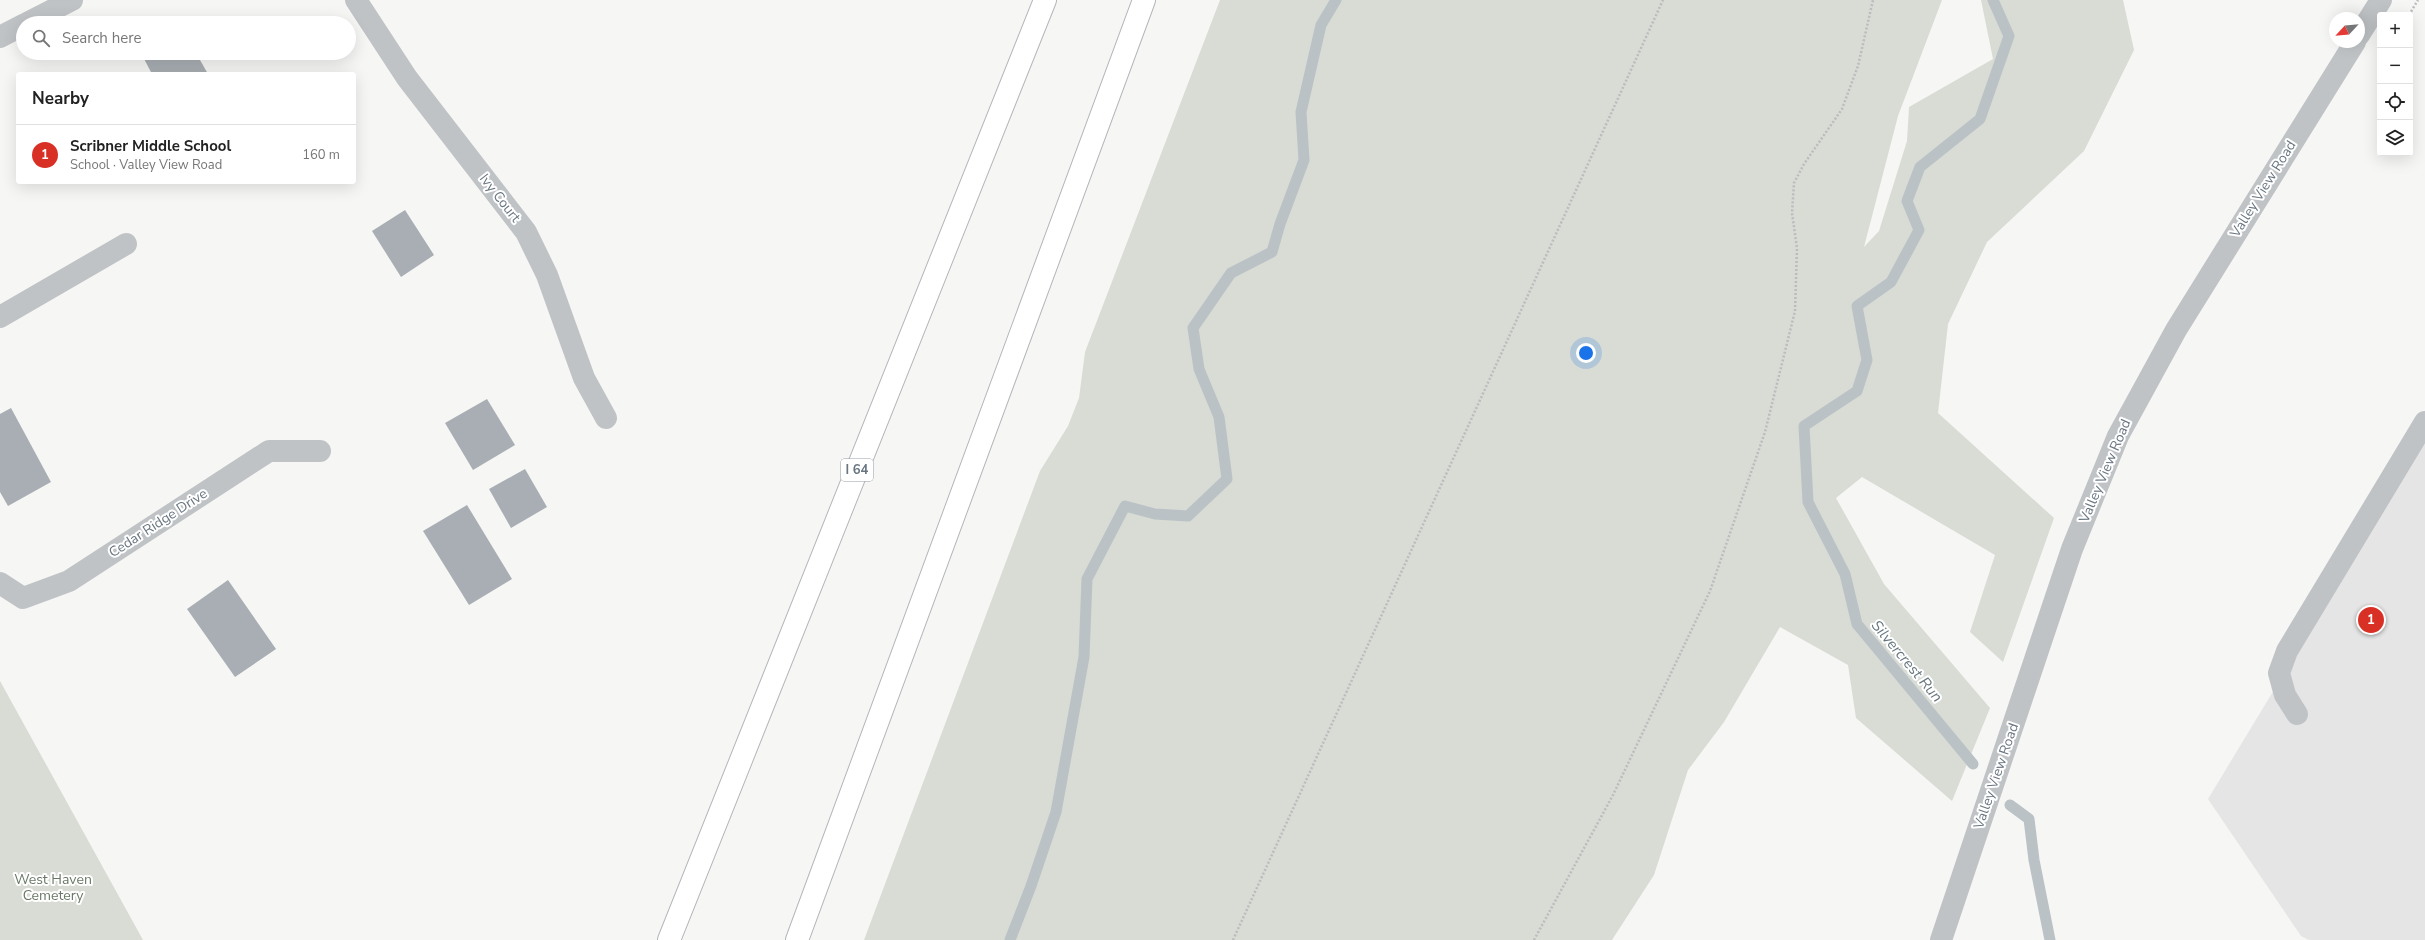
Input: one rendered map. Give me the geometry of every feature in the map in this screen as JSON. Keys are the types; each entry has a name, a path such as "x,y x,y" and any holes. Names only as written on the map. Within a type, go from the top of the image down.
{"highway":[{"name":"I 64","path":"669,940 1045,0"},
{"path":"796,940 1144,0"}],"street":[{"path":"41,16 72,0"},
{"name":"Ivy Court","path":"356,0 407,78 526,232 547,275 584,378 606,418"},
{"path":"2365,25 2381,0"},
{"path":"0,37 16,29"},
{"name":"Valley View Road","path":"1941,940 2072,549 2118,436 2176,330 2351,48"},
{"path":"0,317 126,244"},
{"path":"2297,714 2285,695 2279,673 2287,651 2425,422"},
{"name":"Cedar Ridge Drive","path":"0,583 23,598 69,581 269,451 320,451"}],"path":[{"path":"1233,940 1663,0"},
{"path":"1534,940 1613,795 1710,590 1765,432 1795,311 1797,248 1792,213 1794,183 1804,164 1842,109 1858,66 1873,0"},
{"path":"2411,12 2418,0"}],"shaded area":[{"path":"2425,440 2425,940 2309,940 2301,936 2208,799"}],"green space":[{"path":"1220,0 1942,0 1898,116 1864,247 1879,231 1907,141 1909,107 1993,59 1981,0 2123,0 2134,50 2084,151 1987,242 1948,324 1938,413 2054,518 2003,662 1970,632 1995,555 1862,477 1836,498 1884,584 1990,708 1952,801 1856,718 1848,665 1780,627 1724,722 1688,770 1654,875 1612,940 864,940 1040,471 1068,426 1079,398 1085,352"},
{"name":"West Haven Cemetery","path":"0,681 143,940 0,940"}],"building":[{"path":"145,60 200,60 207,72 151,72"},
{"path":"405,210 434,255 401,277 372,231"},
{"path":"487,399 515,445 473,470 445,423"},
{"path":"11,408 51,482 8,506 0,492 0,414"},
{"path":"525,469 547,507 511,528 489,489"},
{"path":"467,505 512,579 469,605 423,531"},
{"path":"228,580 276,649 235,677 187,609"}],"waterway":[{"path":"1010,940 1031,886 1056,812 1084,657 1087,579 1125,506 1155,514 1188,516 1227,479 1219,417 1199,369 1193,328 1231,273 1272,252 1280,224 1304,160 1301,112 1321,25 1336,0"},
{"name":"Silvercrest Run","path":"1973,764 1857,624 1845,574 1808,502 1804,426 1857,391 1867,360 1857,306 1891,282 1919,230 1907,201 1920,167 1980,119 2009,36 1993,0"},
{"name":"Silvercrest Run","path":"2010,805 2029,819 2034,860 2050,940"}],"place":[{"name":"Scribner Middle School","path":"2371,620"}]}
